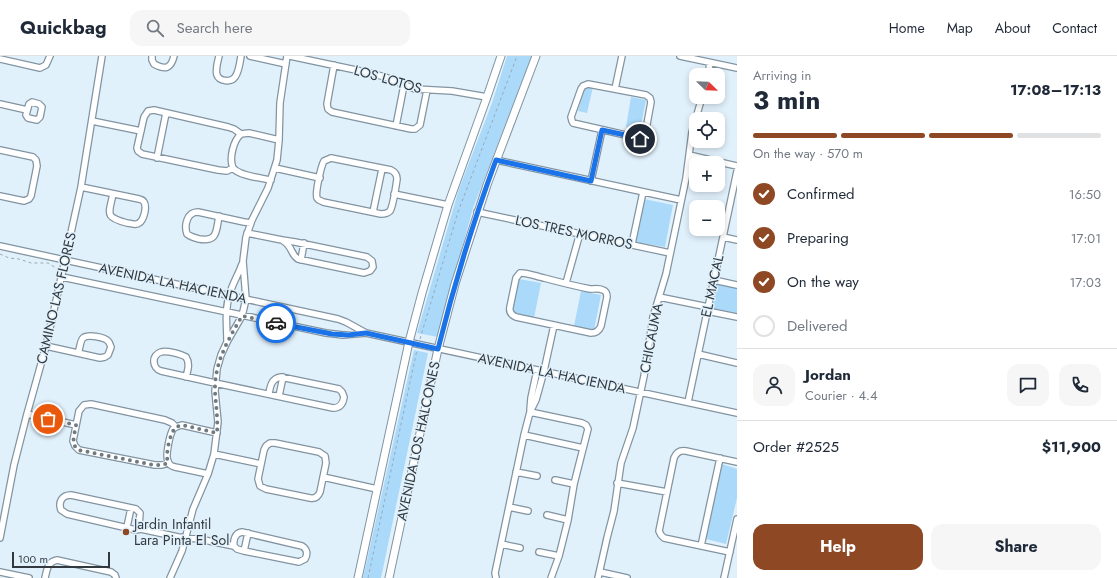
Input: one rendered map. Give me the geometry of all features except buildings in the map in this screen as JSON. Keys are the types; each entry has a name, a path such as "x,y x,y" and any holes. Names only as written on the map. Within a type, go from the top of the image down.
{"street":[{"path":"0,59 40,68 46,65 50,56"},
{"name":"CAMINO LAS FLORES","path":"0,538 12,472 46,346 66,260 81,187 102,56"},
{"path":"152,56 154,64 168,67 174,56"},
{"path":"219,56 216,70 217,75 221,79 227,81 236,77 241,56"},
{"path":"250,56 286,64"},
{"path":"170,578 180,556 193,509 208,474 214,454 217,433 215,383 219,362 230,331 242,316 246,298 243,261 244,246 250,223 271,180 275,168 279,140 280,103 286,64 289,56"},
{"name":"LOS LOTOS","path":"289,56 378,75 415,89 452,91 487,97"},
{"path":"358,578 409,342 430,264 448,205 487,97 500,56"},
{"name":"AVENIDA LOS HALCONES","path":"389,578 438,349 455,284 496,160 536,56"},
{"path":"615,89 622,56"},
{"path":"680,56 737,68"},
{"path":"709,68 710,63"},
{"path":"334,65 327,102 328,109 334,113 411,129 417,128 421,123 427,90"},
{"path":"590,83 615,89 646,95 650,98 652,102 645,135 642,138 638,139 578,125 572,121 571,115 581,89 585,84 590,83"},
{"path":"396,126 404,85"},
{"path":"0,104 27,110"},
{"name":"CHICAUMA","path":"599,575 614,511 621,463 633,428 641,392 653,317 666,274 686,178 694,125 700,104"},
{"path":"233,168 218,170 157,158 142,154 137,148 145,114 148,111 154,110 231,128 241,134"},
{"path":"157,158 166,113"},
{"path":"92,121 141,131"},
{"path":"591,181 602,130"},
{"path":"271,180 241,174 235,171 231,164 234,145 237,138 241,134 248,133 279,140"},
{"path":"0,150 33,157 36,160 37,166 31,196 29,199 24,201 0,196"},
{"path":"689,155 737,166"},
{"path":"331,158 382,168 393,171 396,174 397,179 390,211 383,214 321,201 318,198 317,195 320,178 323,164 326,159 331,158"},
{"path":"496,160 681,200"},
{"path":"275,168 320,178"},
{"path":"373,212 382,168"},
{"name":"EL MACAL","path":"725,229 735,193 737,170"},
{"path":"81,187 139,199 143,201 145,206 141,222 134,224 116,220 111,217 110,211 113,194"},
{"path":"632,244 643,192"},
{"path":"394,194 448,205"},
{"path":"219,216 215,235 212,239 207,240 189,236 186,232 188,217 193,212 219,216 250,223"},
{"name":"LOS TRES MORROS","path":"478,212 670,253"},
{"path":"247,233 368,257 372,261 373,267 370,271 364,273 301,260 294,257 290,247 282,240"},
{"path":"566,283 580,233"},
{"path":"723,236 737,240"},
{"name":"EL MACAL","path":"688,402 723,236"},
{"path":"290,247 295,242"},
{"path":"301,260 304,244"},
{"name":"AVENIDA LA HACIENDA","path":"0,246 338,319 366,333 737,413"},
{"path":"230,331 226,313 229,295 243,261"},
{"path":"524,273 566,283 592,289 602,289 606,292 608,297 601,326 598,332 591,333 516,317 511,313 510,307 518,274 524,273"},
{"name":"AVENIDA LA HACIENDA","path":"62,277 226,313 332,334 348,335 366,333"},
{"path":"714,280 737,285"},
{"path":"659,297 737,317"},
{"path":"530,412 536,400 544,371 554,325"},
{"path":"46,346 78,353 103,358 108,355 111,347 105,339 86,336 81,341 78,353"},
{"path":"186,377 189,364 186,357 164,351 155,356 154,363 156,369 186,377 335,408 341,405 344,399 343,393 339,389 283,377 279,377 273,381 269,394"},
{"path":"698,354 737,363"},
{"path":"496,578 495,573 530,412 531,398 537,370"},
{"path":"279,396 283,377"},
{"path":"176,427 172,423 165,420 88,403 80,408 73,442 78,450 154,465 168,463 175,467 208,474"},
{"path":"530,412 584,424 588,431 574,484 568,520 559,556 551,578"},
{"path":"27,414 76,425"},
{"path":"168,463 167,458 172,431 176,427 182,425 217,433"},
{"path":"524,435 583,448"},
{"path":"270,443 323,454 326,460 318,496 314,498 266,489 260,486 258,481 261,464 264,450 270,443"},
{"path":"730,552 664,538 661,535 660,528 674,458 679,452 686,451 737,462"},
{"path":"214,454 261,464"},
{"path":"701,546 720,458"},
{"path":"516,472 537,476"},
{"path":"323,477 377,489"},
{"path":"555,480 574,484"},
{"path":"617,483 667,492"},
{"path":"140,527 140,513 138,510 71,495 65,496 60,502 61,510 67,514 127,527 140,527 185,538 199,539 234,546 237,549 244,551 298,562 303,561 307,555 306,549 302,546 240,532 237,534 234,546"},
{"path":"509,507 528,511"},
{"path":"127,527 131,508"},
{"path":"547,515 568,520"},
{"path":"724,578 737,519"},
{"path":"244,551 248,533"},
{"path":"501,544 520,548"},
{"path":"539,552 559,556"},
{"path":"45,578 48,566 52,561 57,560 111,572 116,578"},
{"path":"0,572 29,578"},
{"path":"599,575 627,578"}],"path":[{"path":"368,578 418,344 458,212 517,56"},
{"path":"0,254 9,258 19,259 31,263 48,263 57,268"}],"shaded area":[{"path":"507,56 532,56 473,208 438,337 417,333 459,189 492,103"},
{"path":"588,86 593,87 587,113 578,111 583,90"},
{"path":"631,97 646,100 640,130 626,127"},
{"path":"644,199 673,205 665,247 636,242"},
{"path":"519,279 541,283 534,318 512,314"},
{"path":"717,284 737,288 737,314 712,309"},
{"path":"581,291 601,295 594,330 574,326"},
{"path":"414,350 428,353 381,578 363,578"},
{"path":"722,464 737,469 737,498 726,544 706,539"}],"way so far":[{"path":"48,419 76,425 73,442 78,450 158,466 168,463 167,455 172,431 176,427 182,425 217,433 218,422 215,392 217,369 227,342 242,316 276,323"}],"place":[{"name":"Jardin Infantil Lara Pinta El Sol","path":"126,532"}],"route":[{"path":"276,323 338,335 366,333 438,349 466,247 496,160 591,181 602,130 640,139"}]}
